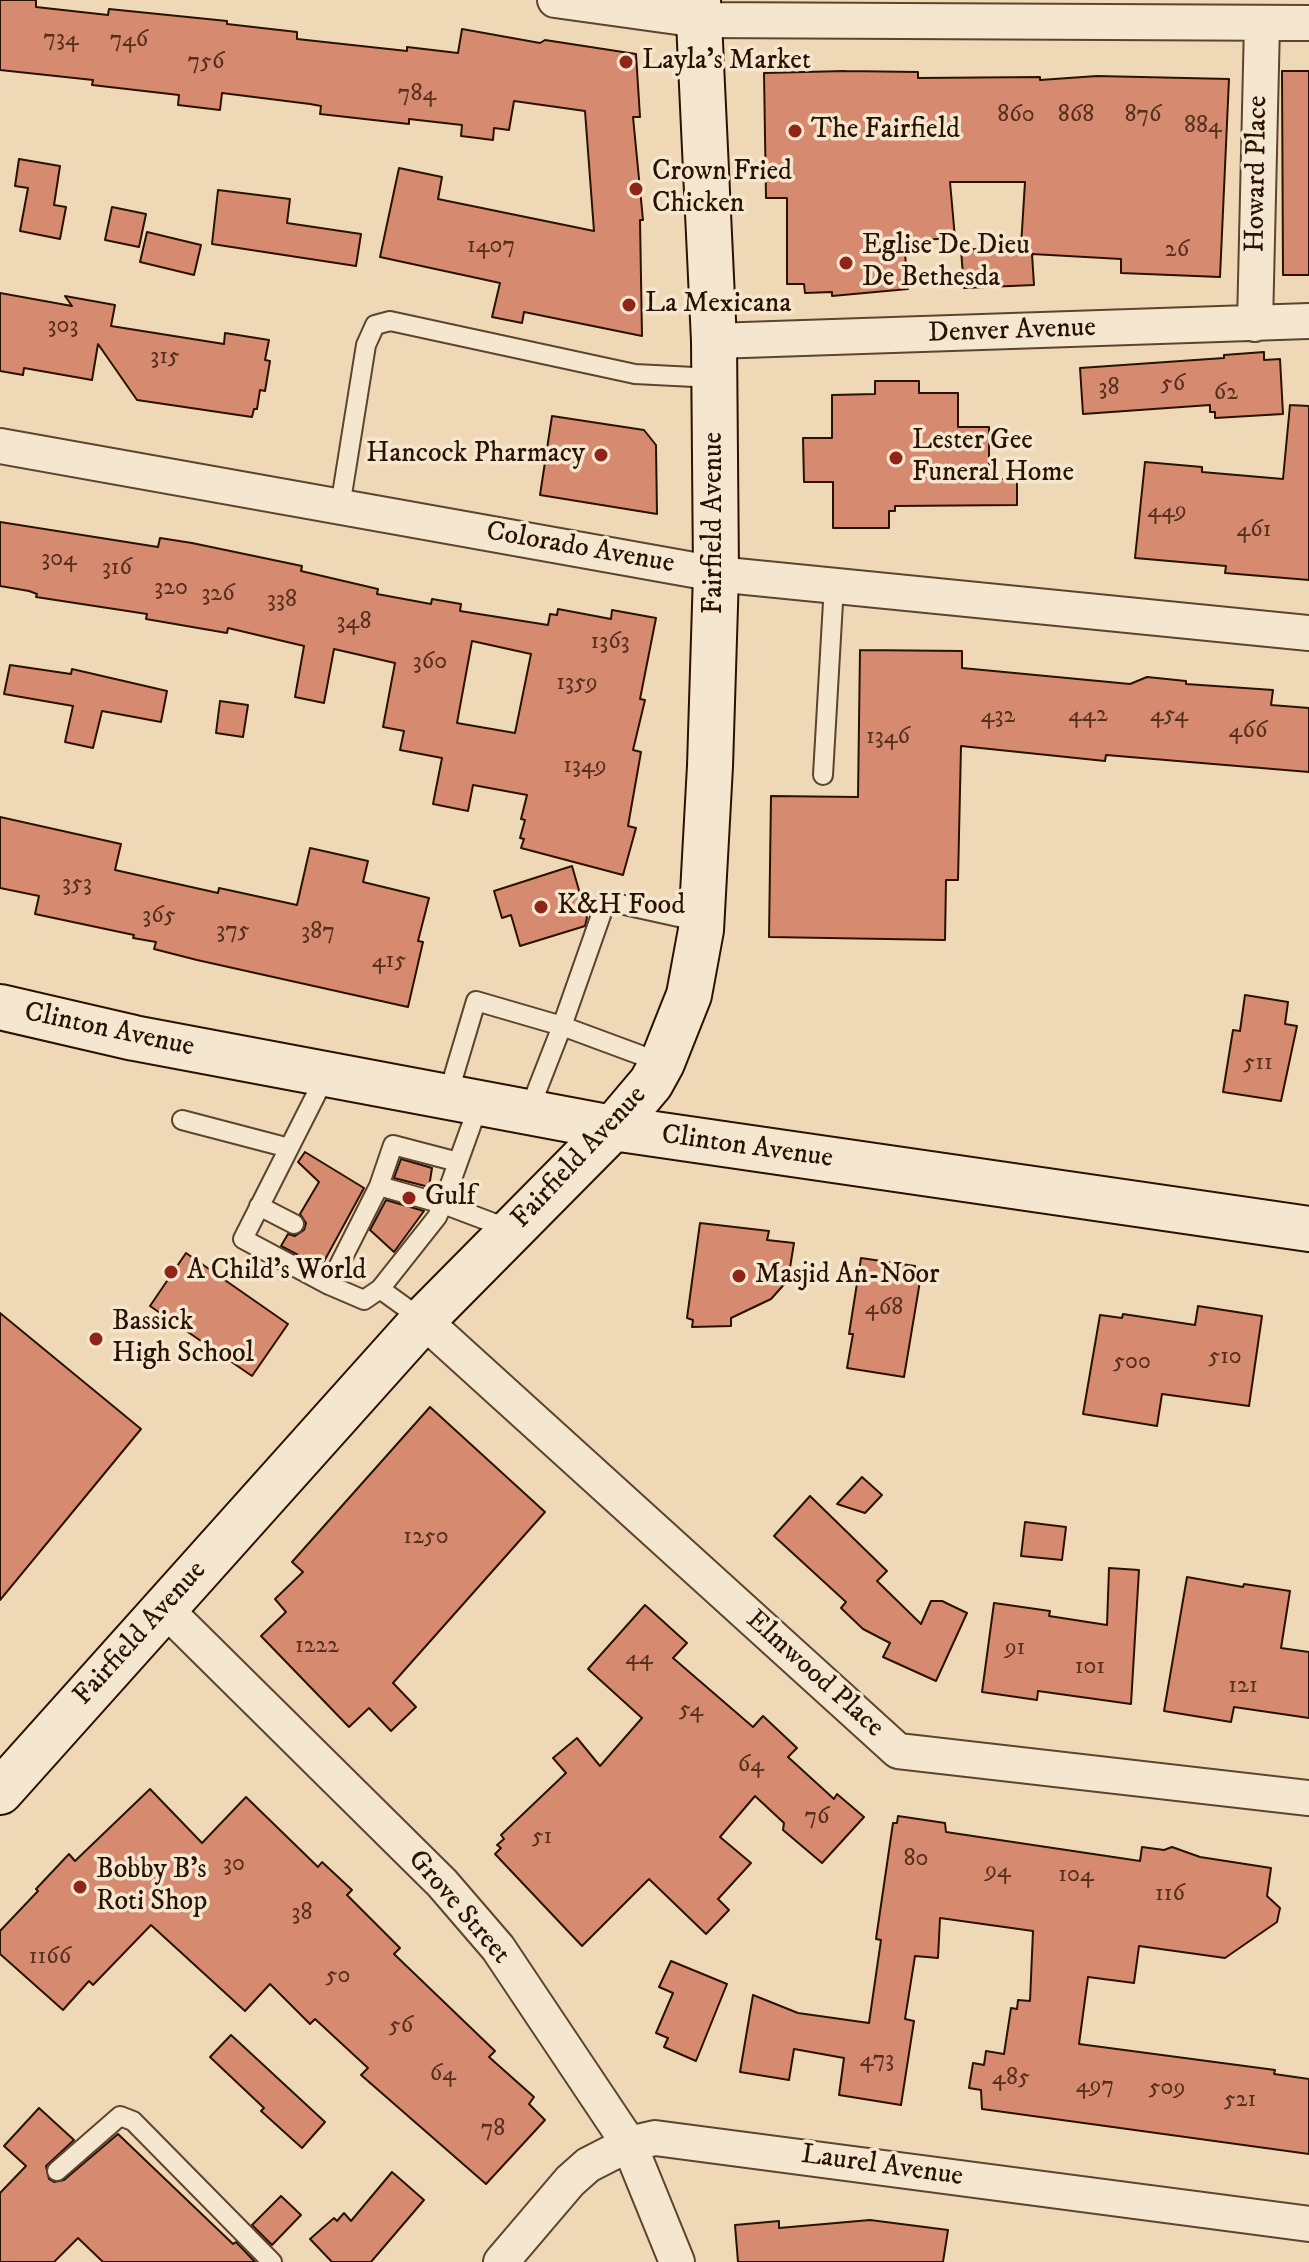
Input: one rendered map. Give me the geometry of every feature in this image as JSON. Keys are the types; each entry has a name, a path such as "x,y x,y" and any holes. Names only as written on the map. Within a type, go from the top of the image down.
{"main road":[{"name":"Fairfield Avenue","path":"0,1792 423,1320 613,1128 651,1083 689,995 701,922 716,574 714,360 698,10"},
{"name":"Clinton Avenue","path":"0,1007 134,1038 613,1128 1309,1229"}],"street":[{"path":"555,0 698,10 861,10 1309,23"},
{"name":"Howard Place","path":"1255,324 1262,24"},
{"name":"Denver Avenue","path":"714,360 1309,321"},
{"name":"Colorado Avenue","path":"0,446 716,574 1309,633"},
{"name":"Elmwood Place","path":"423,1320 898,1751 1309,1798"},
{"name":"Grove Street","path":"165,1609 452,1894 498,1948 629,2144 677,2262"},
{"name":"Laurel Avenue","path":"501,2262 570,2181 588,2165 629,2144 655,2138 1309,2224"}],"lane":[{"path":"340,507 366,345 375,325 390,321 635,374 714,360"},
{"path":"823,775 834,585"},
{"path":"528,1113 606,901 701,922"},
{"path":"326,1075 243,1239 364,1300 380,1289 437,1217 443,1204 458,1162 476,1001 562,1026 662,1063"},
{"path":"182,1120 289,1148"},
{"path":"329,1285 341,1248 379,1186 393,1145 458,1162"},
{"path":"379,1186 443,1204 512,1230"},
{"path":"259,1206 294,1224"},
{"path":"380,1289 423,1320"},
{"path":"57,2171 120,2116 133,2121 272,2262"}],"building":[{"path":"0,0 36,0 36,7 108,15 109,9 227,21 227,24 297,32 297,39 407,51 407,47 458,53 462,29 540,43 545,40 636,54 640,117 633,117 643,220 640,220 642,336 524,312 522,323 492,317 500,283 380,257 399,168 442,177 438,199 594,231 585,111 514,101 509,130 494,128 493,140 461,136 462,125 409,119 409,124 320,114 321,106 222,93 220,110 178,105 179,95 92,85 93,80 0,70"},
{"path":"1282,71 1309,71 1309,275 1283,275"},
{"path":"918,72 918,78 1040,77 1040,80 1097,76 1229,79 1220,277 1121,273 1121,259 1032,254 1034,285 964,288 961,250 1021,246 1025,182 950,182 955,238 904,241 908,289 832,296 832,292 805,293 804,284 787,284 787,198 766,198 764,73"},
{"path":"19,159 60,166 54,205 66,207 60,239 20,231 28,188 15,186"},
{"path":"218,190 290,199 287,223 361,234 356,266 212,244"},
{"path":"112,207 146,214 139,247 105,240"},
{"path":"147,232 201,245 194,275 140,262"},
{"path":"0,293 72,306 65,296 115,305 111,326 224,344 225,333 269,340 265,360 270,361 265,391 260,390 257,409 254,409 252,417 137,400 98,344 92,380 24,368 23,375 0,371"},
{"path":"1264,352 1264,360 1280,359 1283,414 1215,418 1215,412 1210,412 1210,405 1083,414 1080,368 1224,358 1224,355"},
{"name":"Lester Gee Funeral Home","path":"875,381 919,381 919,393 958,393 958,427 989,427 989,479 1017,479 1017,505 895,506 895,511 889,511 889,528 833,528 833,482 804,482 803,438 832,438 832,395 875,394"},
{"path":"1290,405 1309,406 1309,580 1225,573 1226,566 1135,558 1145,462 1202,467 1202,472 1283,479"},
{"name":"Hancock Pharmacy","path":"552,416 644,430 656,445 657,514 540,495"},
{"path":"0,522 158,547 160,538 192,543 302,566 301,571 378,589 377,594 431,604 432,599 461,604 460,611 548,625 550,614 557,615 558,609 611,619 612,610 656,618 640,699 645,700 633,750 641,752 628,826 636,828 623,875 521,848 524,839 520,838 525,820 521,819 527,795 473,785 468,811 433,804 442,758 400,750 404,731 383,727 395,663 334,649 324,703 295,697 304,646 228,628 227,633 146,619 147,614 36,597 37,594 29,591 0,586","holes":["472,641 531,654 515,733 457,723"]},
{"path":"860,650 962,651 962,668 1130,684 1147,677 1186,681 1186,684 1273,690 1271,705 1309,708 1309,772 1106,755 1105,761 961,746 958,880 946,880 945,940 769,937 771,796 858,797"},
{"path":"10,665 71,674 72,669 167,691 161,722 102,711 93,748 65,742 73,706 4,694"},
{"path":"220,701 248,705 243,737 216,733"},
{"path":"0,817 121,844 115,870 218,893 219,888 297,905 310,848 368,861 363,882 429,898 418,941 423,942 408,1007 197,960 154,949 156,942 133,938 134,935 35,914 39,896 0,888"},
{"name":"K&H Food","path":"572,866 587,918 585,926 520,946 511,915 502,918 494,891"},
{"path":"1245,995 1288,1002 1285,1024 1297,1026 1281,1101 1223,1092 1233,1030 1240,1031"},
{"path":"305,1152 364,1188 321,1267 281,1246 288,1234 295,1236 304,1230 306,1223 300,1214 319,1182 298,1162"},
{"path":"401,1159 432,1168 429,1187 394,1178"},
{"path":"386,1200 424,1211 394,1252 370,1230"},
{"name":"Masjid An-Noor","path":"700,1223 769,1231 767,1240 794,1243 788,1280 771,1299 731,1318 731,1326 692,1327 693,1320 687,1318"},
{"path":"186,1253 288,1324 252,1376 150,1306"},
{"path":"861,1258 915,1266 913,1280 920,1281 904,1377 847,1368"},
{"path":"1198,1306 1262,1316 1249,1406 1162,1394 1157,1426 1083,1414 1100,1315 1122,1318 1123,1314 1195,1325"},
{"path":"0,1313 141,1429 0,1600"},
{"path":"430,1407 545,1512 393,1683 416,1707 391,1731 369,1708 349,1727 261,1636 286,1612 275,1599 303,1572 292,1562"},
{"path":"862,1477 882,1495 865,1513 837,1504"},
{"path":"810,1496 887,1571 877,1581 921,1624 931,1601 942,1601 967,1613 936,1681 883,1657 890,1643 863,1629 841,1608 846,1602 774,1536"},
{"path":"1025,1522 1066,1527 1062,1560 1021,1556"},
{"path":"1109,1568 1139,1570 1131,1704 1038,1691 1037,1700 982,1692 994,1603 1050,1611 1049,1616 1107,1625"},
{"path":"1187,1577 1290,1591 1281,1648 1309,1652 1309,1718 1234,1707 1231,1722 1164,1711"},
{"path":"645,1605 687,1643 673,1658 753,1727 763,1716 797,1748 788,1757 834,1799 837,1794 864,1817 822,1863 783,1830 784,1823 755,1796 720,1837 751,1863 718,1899 729,1910 706,1934 649,1879 582,1946 495,1854 501,1848 497,1845 504,1839 501,1835 566,1773 553,1758 577,1738 600,1766 642,1718 588,1669"},
{"path":"150,1789 202,1843 246,1797 318,1867 322,1862 352,1890 347,1895 400,1948 394,1954 495,2051 489,2057 534,2097 529,2104 545,2120 486,2184 361,2075 368,2068 315,2019 310,2024 270,1984 245,2011 151,1925 93,1985 89,1981 63,2010 0,1954 0,1931 38,1891 36,1889 69,1854 75,1861"},
{"path":"898,1816 945,1823 946,1832 1140,1861 1142,1847 1164,1850 1172,1847 1200,1857 1271,1868 1267,1896 1280,1908 1277,1922 1225,1958 1139,1946 1134,1983 1088,1977 1079,2044 1275,2070 1274,2074 1309,2079 1309,2154 982,2109 981,2090 969,2088 973,2063 984,2065 986,2051 1004,2054 1011,2008 1017,2009 1018,2000 1030,2001 1033,1931 940,1918 938,1958 915,1956 905,2019 914,2021 901,2105 839,2095 844,2058 794,2049 789,2080 740,2072 753,1995 798,2013 869,2023 881,1940 876,1939 893,1823 897,1823"},
{"path":"671,1961 727,1984 696,2061 664,2047 668,2038 656,2033 673,1993 659,1987"},
{"path":"231,2035 325,2122 302,2148 261,2111 264,2108 210,2057"},
{"path":"39,2108 74,2140 46,2166 49,2179 54,2182 64,2180 118,2134 255,2262 103,2262 78,2238 54,2262 0,2262 0,2193 26,2166 4,2146"},
{"path":"392,2172 424,2200 371,2262 332,2262 310,2239 344,2213 351,2221"},
{"path":"281,2196 301,2215 272,2245 252,2225"},
{"path":"870,2220 948,2230 943,2262 738,2262 735,2225 779,2221 779,2228"}],"place":[{"name":"Layla's Market","path":"626,62"},
{"name":"The Fairfield","path":"795,131"},
{"name":"Crown Fried Chicken","path":"636,189"},
{"name":"Eglise De Dieu De Bethesda","path":"846,263"},
{"name":"La Mexicana","path":"629,305"},
{"name":"Hancock Pharmacy","path":"601,455"},
{"name":"Lester Gee Funeral Home","path":"896,458"},
{"name":"K&H Food","path":"541,907"},
{"name":"Gulf","path":"409,1198"},
{"name":"A Child's World","path":"171,1272"},
{"name":"Masjid An-Noor","path":"739,1276"},
{"name":"Bassick High School","path":"96,1339"},
{"name":"Bobby B's Roti Shop","path":"80,1887"}]}
